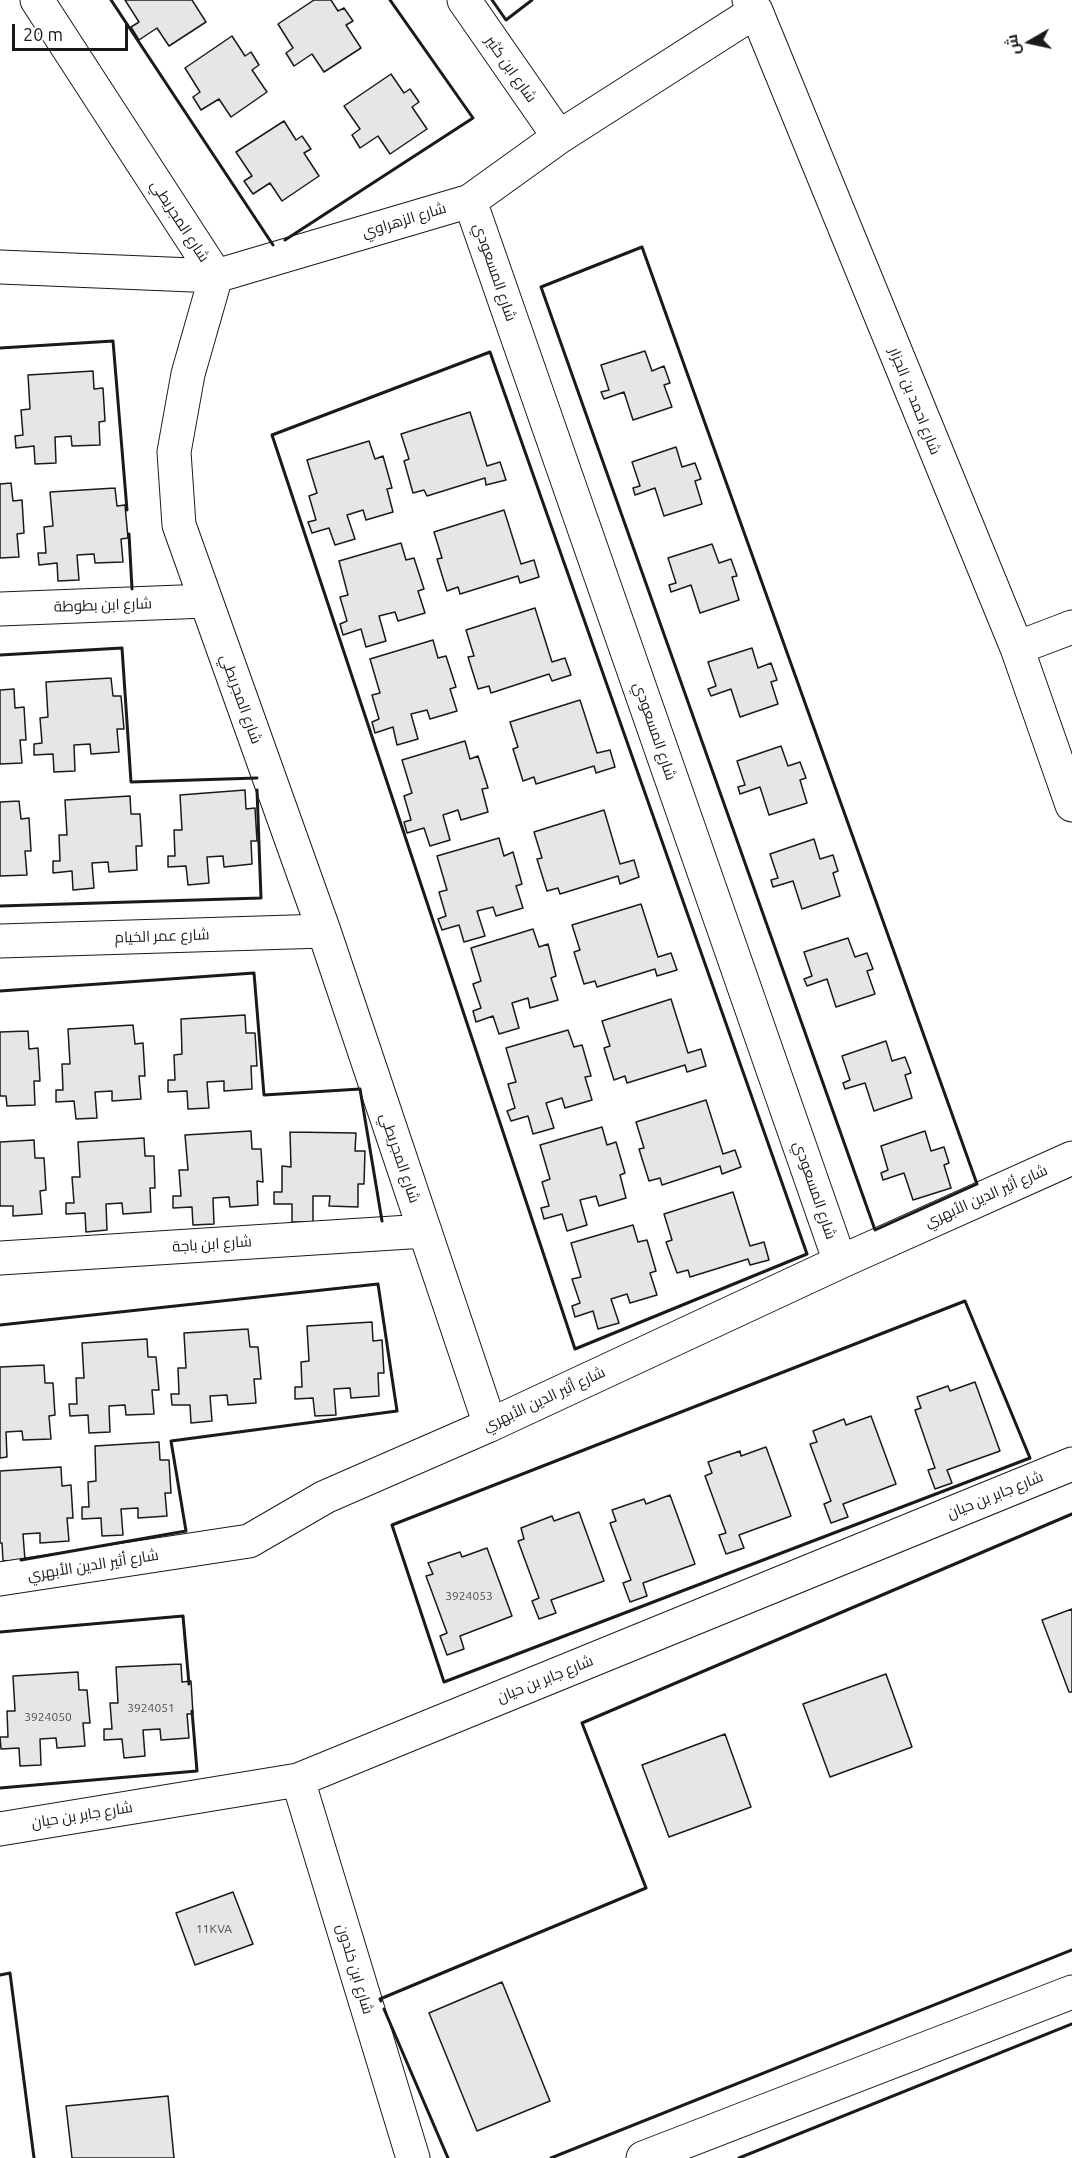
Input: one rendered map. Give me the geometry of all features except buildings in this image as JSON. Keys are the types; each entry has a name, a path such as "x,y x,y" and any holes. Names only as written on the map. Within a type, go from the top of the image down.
{"street":[{"name":"شارع المجريطي","path":"37,0 216,276 188,374 174,452 179,525 324,931 489,1425"},
{"name":"شارع ابن كثير","path":"464,0 559,137"},
{"name":"شارع الزهراوي","path":"0,267 216,276 470,201 559,137 752,6"},
{"name":"شارع احمد بن الجزار","path":"752,6 1017,648 1072,806"},
{"name":"شارع المسعودي","path":"470,201 840,1262"},
{"name":"شارع ابن بطوطة","path":"0,609 206,601"},
{"path":"1017,648 1072,627"},
{"name":"شارع عمر الخيام","path":"0,941 324,931"},
{"name":"شارع أثير الدين الأبهري","path":"0,1580 249,1541 326,1497 489,1425 840,1262 1072,1158"},
{"name":"شارع ابن باجة","path":"0,1258 424,1231"},
{"name":"شارع جابر بن حيان","path":"0,1829 298,1780 1072,1464"},
{"name":"شارع ابن خلدون","path":"298,1780 413,2158"},
{"path":"643,2158 1072,1992"}],"wall":[{"path":"111,0 273,245"},
{"path":"285,240 473,118 390,0"},
{"path":"492,0 506,20 532,0"},
{"path":"642,247 977,1184 875,1230 541,287 642,247"},
{"path":"0,348 113,341 127,510"},
{"path":"490,352 807,1254 575,1349 272,435 490,352"},
{"path":"129,534 132,589"},
{"path":"0,655 122,648 131,782 257,778"},
{"path":"0,906 261,898 257,790"},
{"path":"0,991 254,973 264,1095 360,1089 382,1221"},
{"path":"0,1325 378,1284 397,1411 171,1441 186,1531 21,1560"},
{"path":"965,1301 1030,1458 444,1682 392,1525 965,1301"},
{"path":"381,2001 380,1999 646,1888 582,1723 1072,1514"},
{"path":"0,1632 183,1616 189,1684"},
{"path":"0,1788 197,1771 192,1711"},
{"path":"551,2158 1072,1950"},
{"path":"0,1975 10,1973 34,2158"},
{"path":"384,2009 448,2158"},
{"path":"739,2158 1072,2024"}]}
